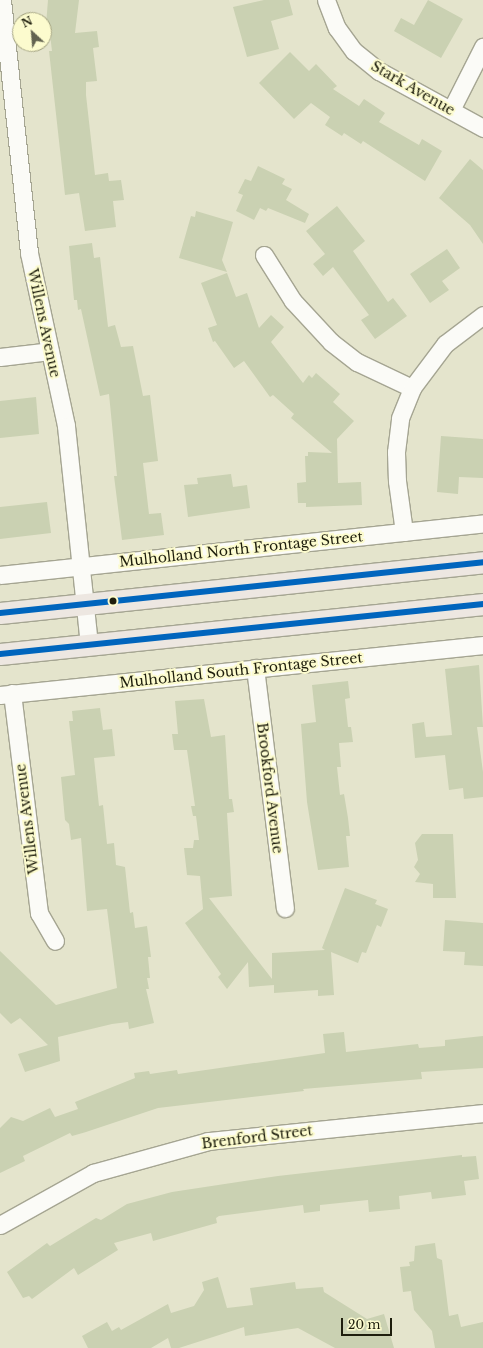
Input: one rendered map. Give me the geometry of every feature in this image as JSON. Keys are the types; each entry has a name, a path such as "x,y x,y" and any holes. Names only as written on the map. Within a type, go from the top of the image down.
{"main road":[{"path":"0,613 483,562"},
{"path":"0,654 483,604"}],"street":[{"name":"Willens Avenue","path":"2,0 3,49 29,253 66,426 86,604 89,645"},
{"name":"Stark Avenue","path":"326,0 336,28 354,51 379,71 483,128"},
{"path":"451,110 483,47"},
{"path":"264,255 293,301 331,342 357,362 412,388"},
{"path":"404,532 396,452 400,418 412,388 445,344 483,315"},
{"path":"0,357 50,351"},
{"name":"Mulholland North Frontage Street","path":"0,575 483,523"},
{"name":"Mulholland South Frontage Street","path":"6,694 483,645"},
{"name":"Brookford Avenue","path":"255,668 286,908"},
{"name":"Willens Avenue","path":"6,694 39,913 54,941"},
{"name":"Brenford Street","path":"0,1225 93,1173 208,1140 483,1113"}],"building":[{"path":"48,0 79,0 75,33 97,31 99,47 93,48 97,81 86,82 86,95 95,175 108,173 109,181 121,180 124,200 113,201 116,227 85,231 79,193 65,195 49,52 52,52 52,12 47,12"},
{"path":"264,0 289,0 293,15 271,21 279,49 247,57 233,7"},
{"path":"428,0 463,19 441,58 394,31 401,18 414,25"},
{"path":"290,52 309,71 316,64 337,86 333,89 359,106 364,99 385,113 379,122 419,145 422,139 442,151 425,181 363,141 361,144 344,133 342,136 325,125 330,117 311,103 294,119 259,83"},
{"path":"470,159 483,170 483,244 470,225 439,198"},
{"path":"258,166 285,179 282,184 292,189 286,200 309,214 305,223 268,208 266,211 260,208 254,220 236,211 243,195 238,193 245,179 251,181"},
{"path":"337,206 365,241 353,251 388,302 393,298 407,316 375,339 361,320 369,315 333,267 323,276 313,264 325,254 306,231"},
{"path":"196,211 233,222 222,260 227,272 179,258 191,216 195,217"},
{"path":"92,243 94,258 100,257 108,327 115,325 121,347 133,346 143,396 150,395 158,461 143,463 149,514 161,513 164,535 122,540 114,476 117,476 109,394 100,396 81,309 78,310 77,300 74,300 69,246"},
{"path":"447,249 460,268 442,281 449,290 430,303 410,274"},
{"path":"227,273 236,297 247,293 259,328 271,315 284,327 271,342 303,383 309,375 312,378 316,373 340,394 333,402 354,421 337,439 338,483 361,482 362,505 306,507 306,503 298,503 297,483 306,482 305,456 308,456 308,452 332,453 291,418 294,414 273,395 270,397 244,361 234,368 215,341 213,342 208,328 217,325 201,283"},
{"path":"36,397 39,434 0,438 0,401"},
{"path":"441,436 483,439 483,478 459,477 458,494 437,492"},
{"path":"231,474 233,487 247,485 250,508 188,517 184,485 198,484 197,478"},
{"path":"47,502 51,533 0,539 0,507"},
{"path":"479,665 483,727 477,727 483,772 483,797 464,799 463,788 449,790 445,755 415,758 412,724 424,722 426,737 452,735 445,669"},
{"path":"348,681 350,698 345,699 348,727 351,727 353,742 339,743 341,767 337,767 340,795 344,794 348,818 350,836 346,836 349,867 318,870 307,802 301,724 316,722 312,685"},
{"path":"204,699 211,737 225,735 229,799 232,799 234,812 227,813 232,896 209,898 272,979 272,953 325,950 322,948 345,888 377,900 375,904 388,909 381,927 377,925 366,953 362,952 358,963 331,952 334,995 318,996 318,990 274,993 274,985 249,987 248,962 227,989 218,977 221,974 185,923 203,909 200,876 187,875 184,848 193,848 194,840 199,840 196,816 193,816 191,806 195,806 187,750 174,750 172,734 178,734 175,701"},
{"path":"100,708 103,730 112,729 115,756 94,758 99,806 103,805 107,844 114,843 116,865 125,867 130,913 133,912 135,928 147,926 151,957 148,957 150,978 147,978 149,989 146,989 154,1023 129,1029 128,1022 112,1024 58,1037 60,1061 25,1072 18,1054 48,1045 20,1018 11,1024 0,1013 0,951 56,1005 117,988 107,909 87,911 81,838 71,840 69,824 65,820 61,777 75,775 69,721 73,721 72,711"},
{"path":"422,834 453,834 456,898 433,898 433,884 415,882 420,874 414,867 418,860 415,843"},
{"path":"445,920 483,923 483,966 464,965 465,952 443,951"},
{"path":"344,1032 346,1052 418,1044 419,1048 445,1046 445,1040 483,1036 483,1068 421,1072 422,1079 303,1089 304,1091 158,1108 72,1136 70,1133 23,1156 25,1161 0,1173 0,1128 11,1117 23,1121 50,1108 55,1117 78,1109 75,1102 135,1078 134,1073 149,1071 150,1074 177,1070 178,1074 325,1053 323,1034"},
{"path":"462,1155 462,1157 476,1156 479,1179 464,1181 466,1195 432,1199 431,1192 399,1196 400,1209 369,1212 368,1200 320,1205 320,1211 304,1213 303,1205 219,1216 216,1218 217,1223 153,1241 151,1233 114,1243 118,1250 78,1275 74,1268 32,1299 29,1296 23,1298 7,1272 47,1243 50,1246 96,1218 101,1220 127,1204 172,1192 278,1176"},
{"path":"435,1243 437,1258 442,1260 449,1316 458,1314 461,1327 483,1322 483,1348 435,1348 432,1331 414,1310 411,1291 403,1292 400,1267 410,1266 409,1262 414,1261 415,1246"},
{"path":"218,1277 227,1308 253,1305 250,1288 295,1282 296,1289 323,1287 324,1292 367,1319 384,1314 394,1348 335,1348 298,1328 245,1336 244,1327 179,1348 171,1348 168,1338 151,1348 88,1348 82,1336 107,1322 112,1331 119,1327 121,1330 168,1304 171,1313 194,1306 204,1290 202,1282"}],"transit line":[{"path":"0,613 483,562"},
{"path":"0,654 483,604"}]}
